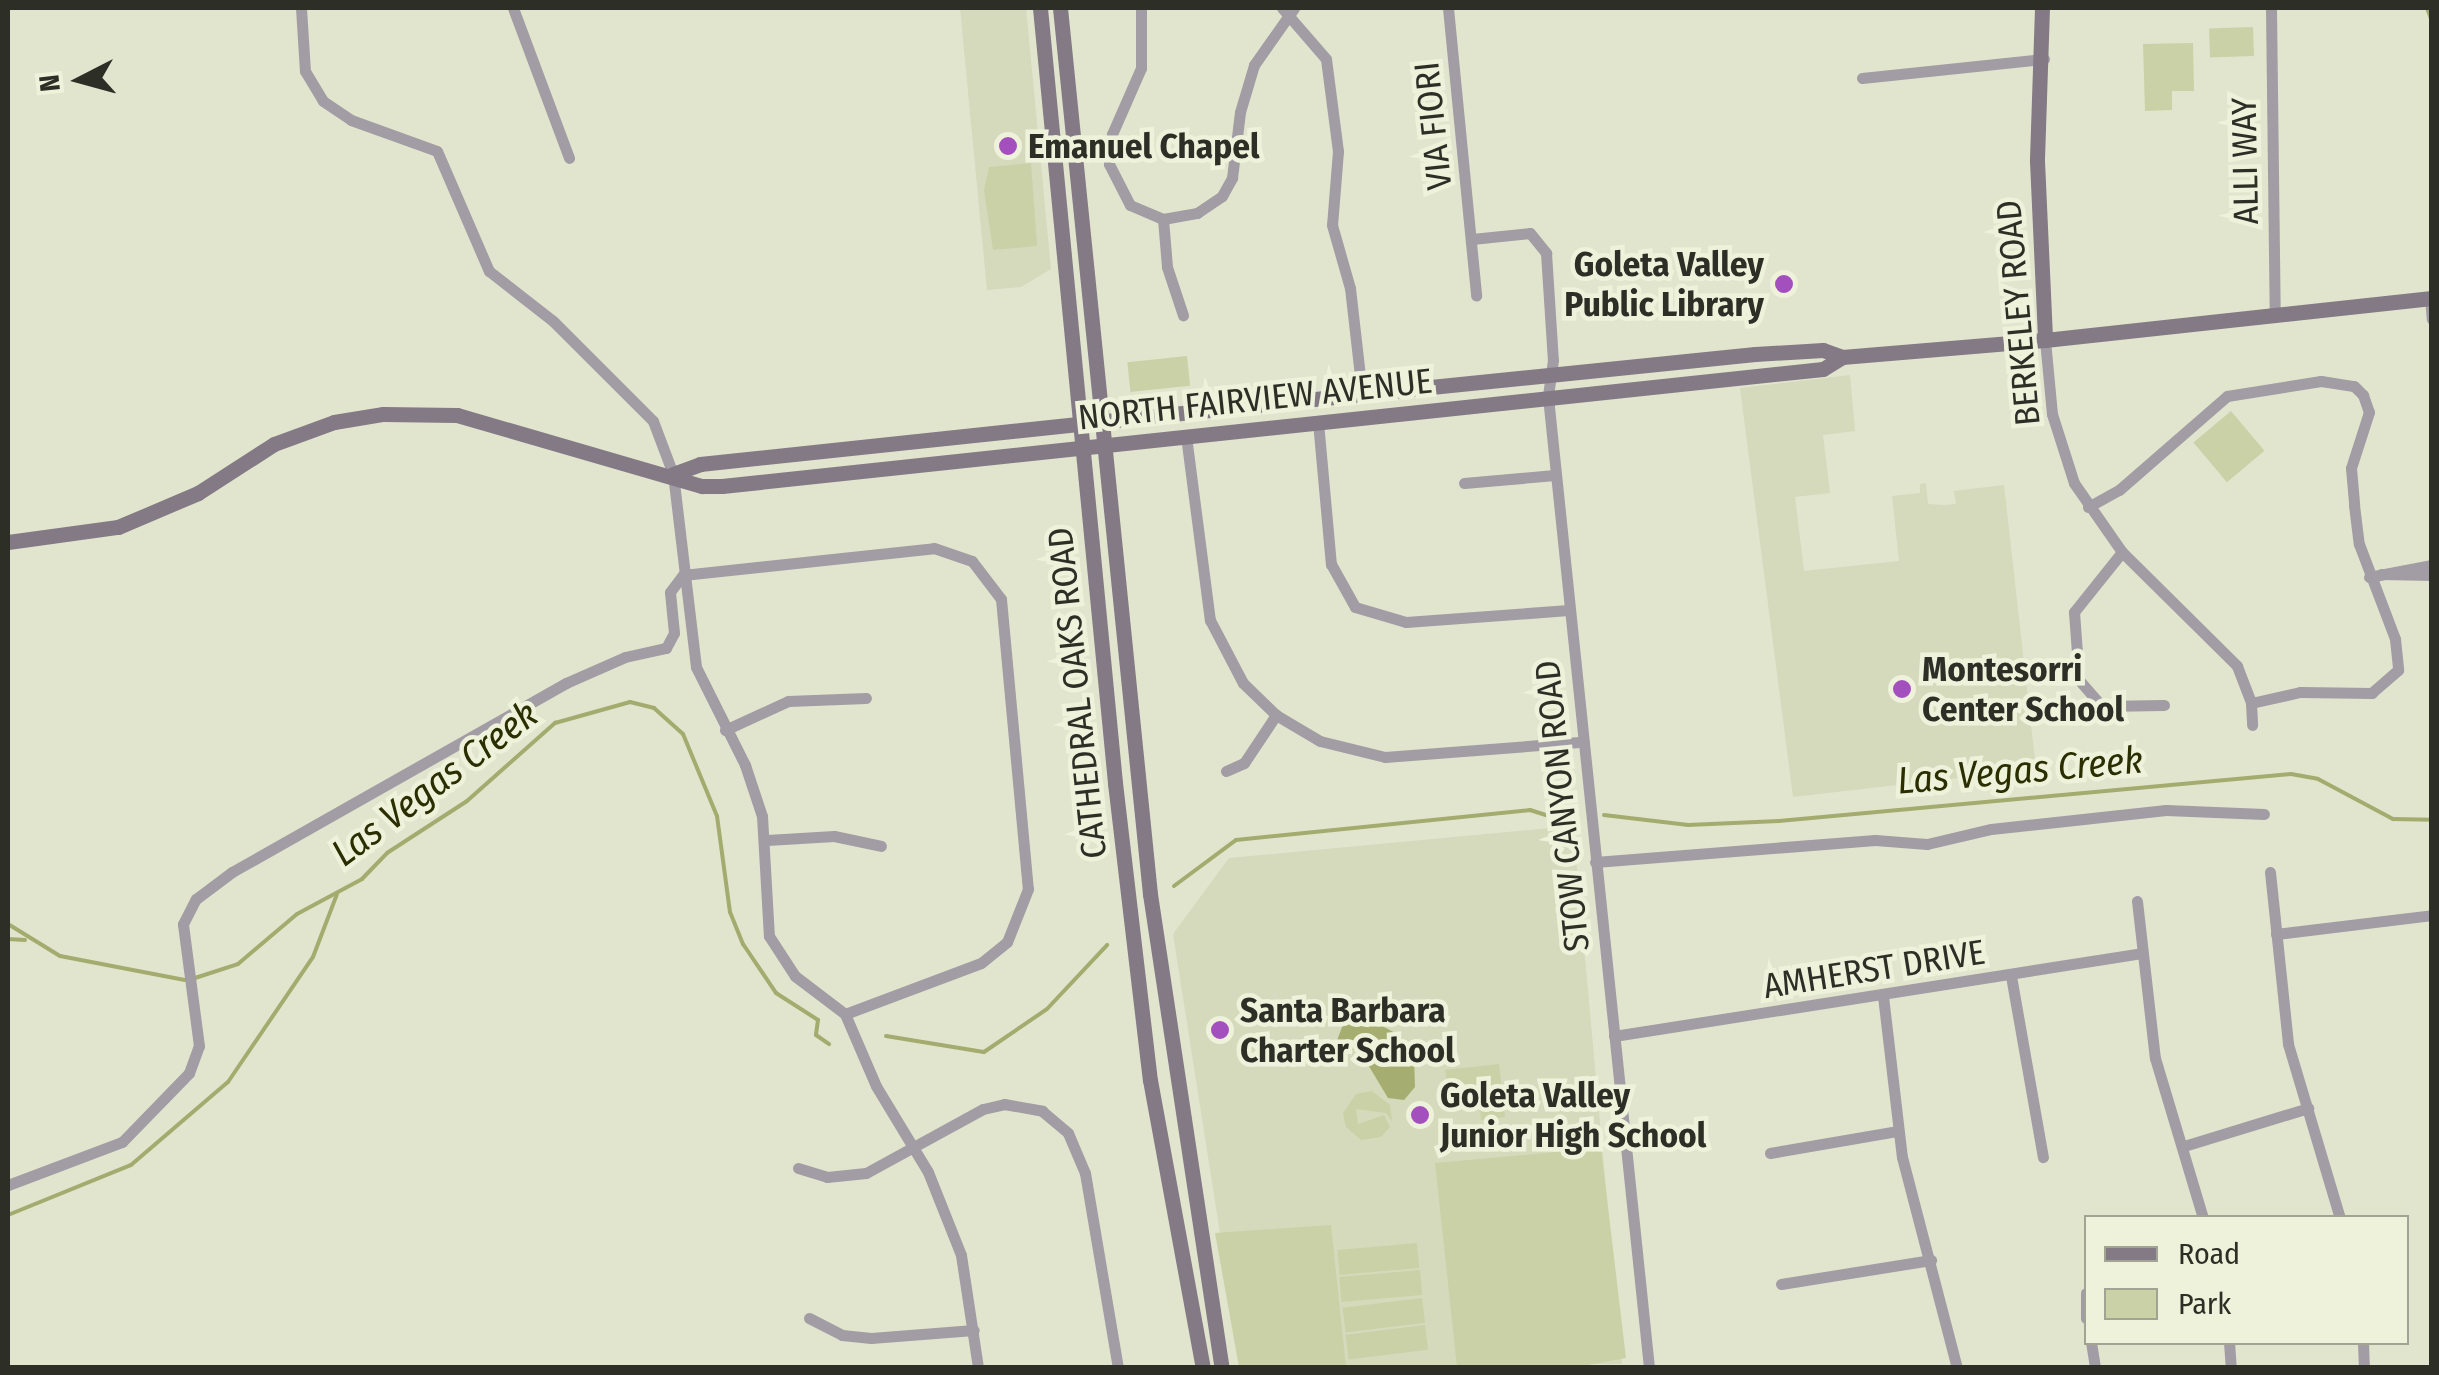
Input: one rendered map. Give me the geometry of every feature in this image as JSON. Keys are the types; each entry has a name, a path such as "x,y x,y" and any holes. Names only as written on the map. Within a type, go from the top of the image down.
{"main road":[{"name":"CATHEDRAL OAKS ROAD","path":"1040,8 1082,447 1150,1080 1202,1368"},
{"name":"CATHEDRAL OAKS ROAD","path":"1060,8 1152,916 1222,1368"},
{"name":"BERKELEY ROAD","path":"2042,8 2044,59 2037,162 2045,340"},
{"name":"NORTH FAIRVIEW AVENUE","path":"8,542 134,521 198,494 274,444 334,422 383,414 457,415 722,486 1823,369 1842,358 2431,298"},
{"name":"NORTH FAIRVIEW AVENUE","path":"672,474 700,464 1362,394 1822,350 1842,358"}],"street":[{"path":"301,8 305,72 323,102 352,120 437,151 488,271 553,321 654,421 672,474 696,667 755,790 766,840 768,936 794,976 844,1014 876,1086 914,1146 952,1227 978,1368"},
{"path":"514,8 569,158"},
{"path":"1141,8 1140,68 1112,134 1108,164 1130,204 1162,219 1197,213 1222,196 1235,164 1246,88 1266,43 1288,9 1326,59 1338,151 1332,224 1350,288 1362,394"},
{"name":"VIA FIORI","path":"1448,8 1476,296"},
{"name":"ALLI WAY","path":"2270,8 2275,314"},
{"path":"1862,78 2044,59"},
{"path":"1162,219 1167,267 1183,315"},
{"name":"VIA FIORI","path":"1472,239 1524,232 1542,240"},
{"name":"STOW CANYON ROAD","path":"1542,240 1552,324 1548,397 1555,475 1649,1368"},
{"path":"2431,298 2432,319"},
{"name":"BERKELEY ROAD","path":"2045,340 2060,447 2088,507 2122,552 2224,650 2252,702 2252,726"},
{"path":"2088,507 2118,490 2226,396 2341,382 2363,395 2368,412 2351,468 2375,575 2395,639 2398,670 2390,682 2372,693 2300,692 2252,702"},
{"path":"1318,422 1331,564 1355,607 1406,622 1569,610"},
{"path":"1186,436 1210,620 1236,673 1276,716 1320,741 1385,756 1582,742"},
{"path":"1464,483 1555,475"},
{"path":"8,1185 122,1142 190,1072 199,1046 188,989 183,924 196,900 566,683 625,657 666,648 674,633 670,592 682,575 934,548 972,561 1001,599 1028,867 1024,910 1008,942 982,963 844,1014"},
{"path":"2122,552 2074,612 2080,680 2102,706 2164,705"},
{"path":"2375,575 2432,565"},
{"path":"2375,575 2432,574"},
{"path":"726,730 788,701 866,698"},
{"path":"1226,771 1244,763 1276,716"},
{"path":"1595,862 1875,840 1927,844 1991,829 2166,810 2264,814"},
{"path":"766,840 834,836 881,846"},
{"path":"2270,872 2282,1016 2339,1215"},
{"path":"2137,901 2154,1058 2184,1146 2201,1215"},
{"path":"2276,934 2432,914"},
{"name":"AMHERST DRIVE","path":"1614,1036 2011,976 2142,952"},
{"path":"2011,976 2043,1157"},
{"path":"1883,996 1898,1131 1958,1368"},
{"path":"798,1168 827,1176 866,1173 1004,1104 1042,1112 1068,1133 1085,1173 1118,1368"},
{"path":"2184,1146 2308,1108"},
{"path":"1770,1152 1898,1131"},
{"path":"1781,1284 1931,1260"},
{"path":"810,1318 842,1336 871,1338 974,1330"}],"shaded area":[{"path":"960,8 1026,8 1051,269 1021,287 987,290"},
{"name":"Montesorri Center School","path":"1850,375 1855,431 1823,435 1830,493 1795,497 1804,571 1899,561 1892,496 1920,493 1920,484 1926,483 1928,504 1956,504 1954,491 2004,485 2036,769 1793,797 1740,388"},
{"name":"Goleta Valley Junior High School","path":"1573,826 1622,1364 1241,1367 1173,934 1229,858"}],"green space":[{"path":"2253,27 2254,56 2210,58 2209,29"},
{"path":"2193,43 2194,91 2172,91 2172,110 2145,111 2143,44"},
{"path":"1031,163 1037,246 993,250 984,190 989,167"},
{"path":"1187,356 1190,386 1130,392 1127,362"},
{"path":"2231,411 2264,451 2227,482 2193,442"},
{"path":"1364,1016 1397,1034 1414,1057 1415,1087 1404,1100 1388,1098 1361,1053 1336,1043 1344,1022"},
{"path":"1499,1064 1505,1117 1481,1120 1479,1096 1463,1098 1461,1083 1447,1084 1445,1070"},
{"path":"1372,1091 1390,1105 1392,1121 1386,1113 1356,1109 1358,1124 1384,1115 1390,1127 1381,1137 1361,1140 1346,1127 1343,1113 1356,1094"},
{"path":"1601,1148 1626,1358 1577,1367 1457,1367 1435,1163"},
{"path":"1331,1225 1346,1367 1239,1367 1215,1233"},
{"path":"1417,1243 1419,1268 1339,1275 1337,1250"},
{"path":"1420,1270 1422,1295 1341,1302 1339,1277"},
{"path":"1422,1298 1425,1323 1346,1333 1343,1308"},
{"path":"1425,1325 1428,1350 1349,1360 1346,1335"}],"waterway":[{"path":"2427,8 2432,21"},
{"name":"Las Vegas Creek","path":"195,978 238,964 297,914 362,879 387,853 467,801 555,723 630,702 654,708 683,734 717,816 730,912 743,944 776,993 818,1020 816,1035 829,1044"},
{"name":"Las Vegas Creek","path":"1604,815 1688,825 1779,821 2291,774 2318,779 2393,819 2432,820"},
{"name":"Las Vegas Creek","path":"1174,886 1236,840 1530,810 1571,823"},
{"path":"8,1215 131,1165 228,1082 313,957 337,894"},
{"name":"Las Vegas Creek","path":"8,924 60,956 185,980"},
{"path":"8,939 25,940"},
{"name":"Las Vegas Creek","path":"886,1036 984,1052 1047,1009 1107,945"}],"place":[{"name":"Emanuel Chapel","path":"1008,146"},
{"name":"Goleta Valley Public Library","path":"1784,284"},
{"name":"Montesorri Center School","path":"1902,689"},
{"name":"Santa Barbara Charter School","path":"1220,1030"},
{"name":"Goleta Valley Junior High School","path":"1420,1115"}]}
